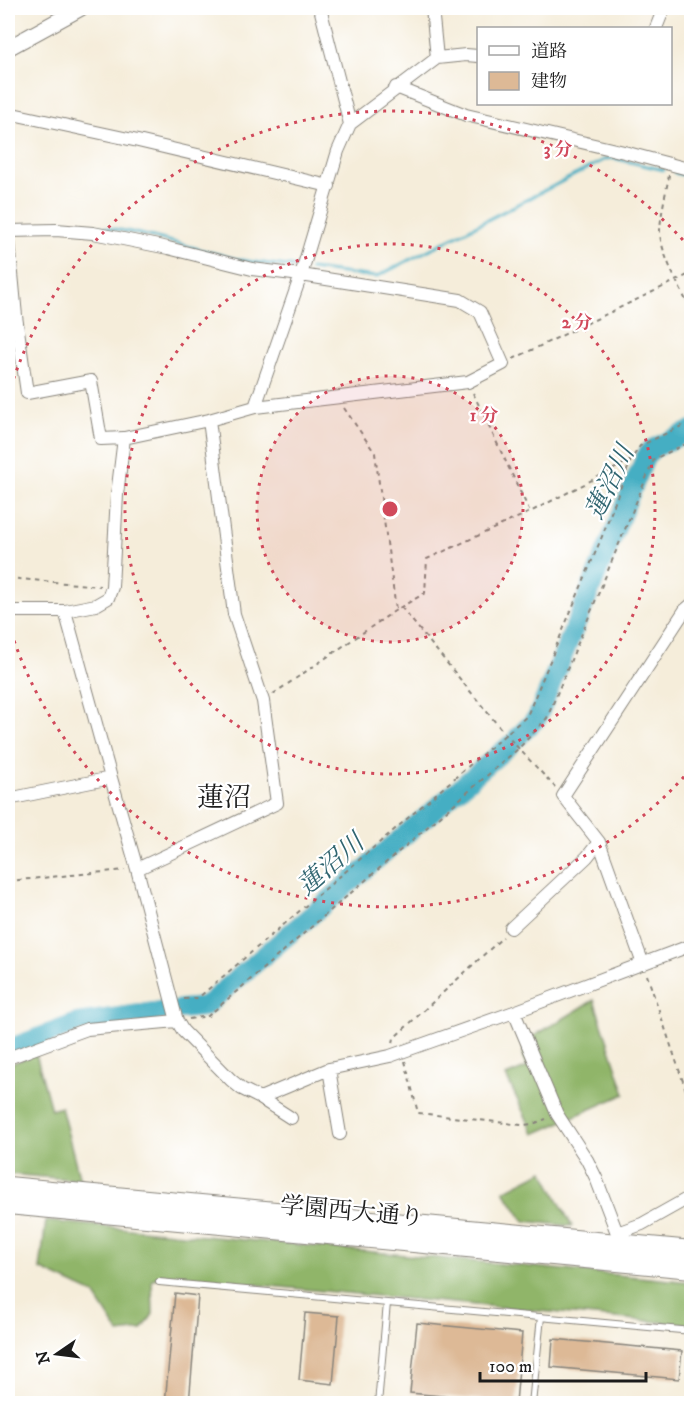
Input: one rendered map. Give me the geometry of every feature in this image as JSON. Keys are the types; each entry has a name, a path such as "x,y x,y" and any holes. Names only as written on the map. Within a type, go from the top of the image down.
{"highway":[{"name":"学園西大通り","path":"8,1187 616,1238 692,1251"},
{"name":"学園西大通り","path":"8,1204 692,1268"}],"street":[{"path":"8,48 81,8"},
{"path":"320,8 350,124"},
{"path":"432,8 437,58"},
{"path":"656,27 664,8"},
{"path":"255,407 301,275 338,151 350,124 437,58 477,56"},
{"path":"396,87 466,115 692,170"},
{"path":"8,113 329,186"},
{"path":"56,230 93,233 168,248 252,269 460,300 480,312 503,364 468,382 255,407 209,420 123,438 100,439 91,381 27,393 16,316 8,231 56,230"},
{"path":"137,869 277,803 263,701 234,615 209,420"},
{"path":"8,610 65,611 96,605 108,598 112,587 123,438"},
{"path":"643,964 599,842 563,795 685,610 692,604"},
{"path":"65,611 177,1021 183,1031 231,1080 291,1118"},
{"path":"8,799 111,778"},
{"path":"512,928 587,857 599,842"},
{"path":"260,1098 329,1069 396,1054 692,945"},
{"path":"514,1012 557,1114 587,1160 616,1238 692,1196"},
{"path":"8,1058 87,1029 177,1021"},
{"path":"329,1069 340,1134"}],"lane":[{"path":"159,1282 692,1331"},
{"path":"378,1404 387,1303"},
{"path":"532,1404 541,1317"}],"path":[{"path":"671,164 660,231 661,242 676,281 692,312"},
{"path":"503,364 692,273"},
{"path":"468,382 530,512"},
{"path":"338,398 375,453 396,610"},
{"path":"172,999 198,998 527,716 601,539 631,460 640,446 692,421"},
{"path":"177,1021 208,1016 519,748 547,718 654,459 692,441"},
{"path":"263,701 396,610 425,593 427,559 530,512 631,460"},
{"path":"8,578 112,587"},
{"path":"401,607 506,735 563,795"},
{"path":"8,881 137,869"},
{"path":"512,928 394,1038 396,1054 418,1113 522,1125 533,1124 557,1114"},
{"path":"643,964 692,1108"},
{"path":"692,1137 690,1164 692,1177"}],"green space":[{"path":"594,1000 625,1094 534,1134 506,1076 528,1067 523,1059 524,1042"},
{"path":"36,1054 51,1110 61,1107 80,1180 8,1174 8,1065"},
{"path":"543,1171 572,1226 524,1221 504,1191"},
{"path":"46,1221 691,1282 691,1325 160,1276 152,1280 153,1314 142,1330 119,1333 94,1294 40,1269"}],"building":[{"path":"175,1293 198,1296 189,1404 165,1404"},
{"path":"305,1313 339,1316 333,1384 299,1380"},
{"path":"417,1323 522,1333 516,1403 410,1393"},
{"path":"553,1339 682,1351 679,1379 551,1367"}],"waterway":[{"path":"310,269 376,277 606,159 613,158 664,170"},
{"path":"675,173 692,177"},
{"path":"54,224 120,230 236,259 297,267"},
{"name":"蓮沼川","path":"518,737 537,718 645,458 652,449 692,430"},
{"name":"蓮沼川","path":"181,1009 204,1007 510,745"},
{"name":"蓮沼川","path":"8,1049 77,1023 168,1010"}],"district":[{"name":"蓮沼","path":"224,797"}]}
